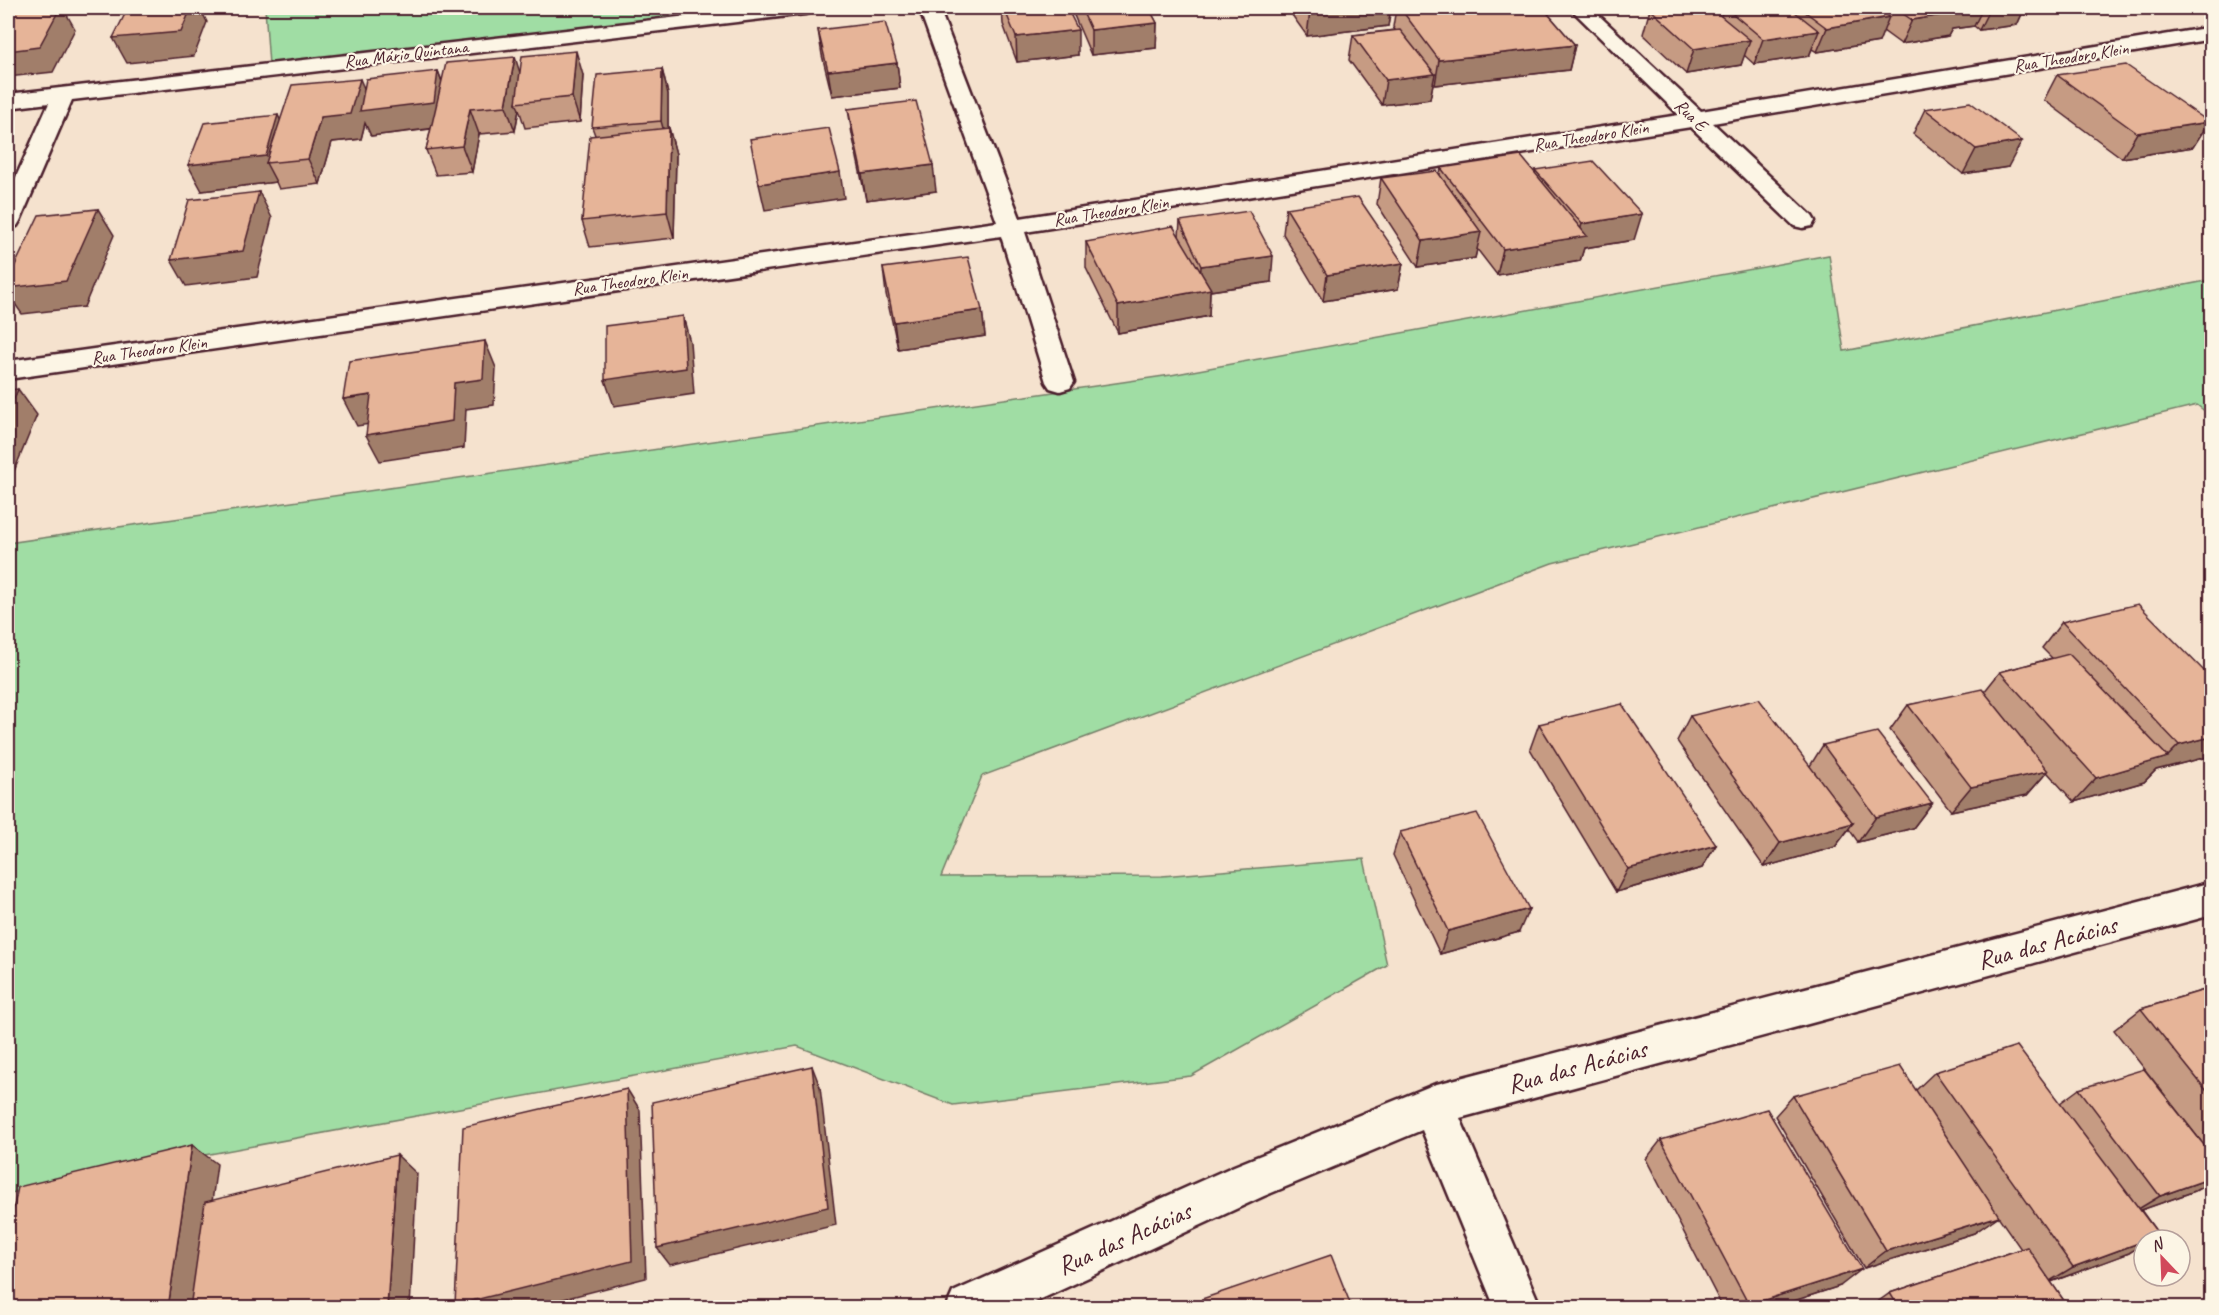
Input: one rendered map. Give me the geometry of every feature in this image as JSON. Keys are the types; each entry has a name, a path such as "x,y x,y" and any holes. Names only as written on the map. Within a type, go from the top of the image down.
{"street":[{"name":"Rua Mário Quintana","path":"8,101 805,8"},
{"path":"929,8 1011,227 1060,382"},
{"name":"Rua E","path":"1580,8 1803,221"},
{"name":"Rua Theodoro Klein","path":"8,370 1011,227 1696,119 2211,33"},
{"path":"8,221 64,94"},
{"name":"Rua das Acácias","path":"969,1308 1249,1181 1433,1105 2211,898"},
{"path":"1433,1105 1518,1308"}],"green space":[{"path":"265,8 746,8 269,65"},
{"path":"1829,255 1844,351 2211,280 2211,416 2197,405 1552,563 982,776 941,877 1162,876 1364,859 1387,965 1191,1076 953,1105 797,1046 41,1185 8,1194 8,543 1171,375"}],"building":[{"path":"60,8 39,47 8,51 8,10"},
{"path":"128,8 191,8 181,32 113,38"},
{"path":"1004,8 1067,8 1078,30 1016,37"},
{"path":"1081,8 1149,8 1157,23 1091,30"},
{"path":"1307,8 1341,8 1310,11"},
{"path":"1400,8 1543,8 1575,45 1439,60"},
{"path":"1711,8 1750,40 1694,49 1650,9"},
{"path":"1726,8 1790,8 1819,31 1763,39"},
{"path":"1800,8 1875,8 1889,17 1827,28"},
{"path":"1895,8 1954,8 1960,12 1912,20"},
{"path":"885,22 897,63 828,71 818,30"},
{"path":"1400,30 1435,74 1386,80 1353,35"},
{"path":"576,51 572,97 516,103 522,56"},
{"path":"515,57 506,106 470,109 462,146 426,150 446,63"},
{"path":"2126,65 2209,122 2137,133 2057,75"},
{"path":"662,69 661,121 592,127 597,75"},
{"path":"438,71 434,102 360,111 366,79"},
{"path":"360,79 350,114 321,117 308,159 266,163 292,85"},
{"path":"916,101 933,165 862,174 848,109"},
{"path":"1970,102 2022,141 1976,149 1925,109"},
{"path":"278,115 266,156 188,165 204,123"},
{"path":"669,128 667,212 582,221 590,136"},
{"path":"829,128 840,172 759,184 750,139"},
{"path":"1521,156 1587,236 1503,249 1441,168"},
{"path":"1593,161 1642,214 1582,224 1535,170"},
{"path":"1437,171 1481,232 1423,241 1381,178"},
{"path":"259,192 243,251 171,260 189,200"},
{"path":"1358,197 1403,263 1327,275 1286,208"},
{"path":"98,209 66,281 8,288 8,280 39,215"},
{"path":"1249,211 1273,256 1201,266 1180,221"},
{"path":"1173,226 1211,289 1118,306 1086,242"},
{"path":"968,257 982,310 894,322 883,268"},
{"path":"683,316 686,368 605,380 605,326"},
{"path":"485,341 483,379 454,383 452,421 366,435 371,395 343,399 349,361"},
{"path":"18,389 8,412 8,390"},
{"path":"2138,604 2211,678 2211,737 2179,745 2062,622"},
{"path":"2069,654 2168,757 2096,778 2000,672"},
{"path":"1982,689 2048,771 1971,787 1908,705"},
{"path":"1759,699 1853,823 1780,843 1690,716"},
{"path":"1622,704 1716,845 1628,869 1539,724"},
{"path":"1877,732 1932,803 1876,817 1823,745"},
{"path":"1477,813 1529,909 1448,931 1400,832"},
{"path":"2211,988 2211,1096 2141,1009"},
{"path":"2017,1046 2154,1228 2132,1228 2132,1245 2073,1267 1935,1072"},
{"path":"812,1066 828,1207 657,1248 652,1102"},
{"path":"1900,1066 1999,1216 1886,1251 1793,1096"},
{"path":"2144,1069 2211,1154 2211,1178 2160,1196 2079,1089"},
{"path":"627,1089 632,1261 455,1305 463,1127"},
{"path":"1767,1109 1862,1269 1749,1305 1661,1140"},
{"path":"192,1145 168,1308 8,1308 8,1235 18,1187"},
{"path":"397,1155 387,1308 190,1308 205,1202"},
{"path":"2027,1247 2069,1308 1899,1308 1890,1293"},
{"path":"1331,1255 1352,1308 1205,1308 1202,1299"}]}
